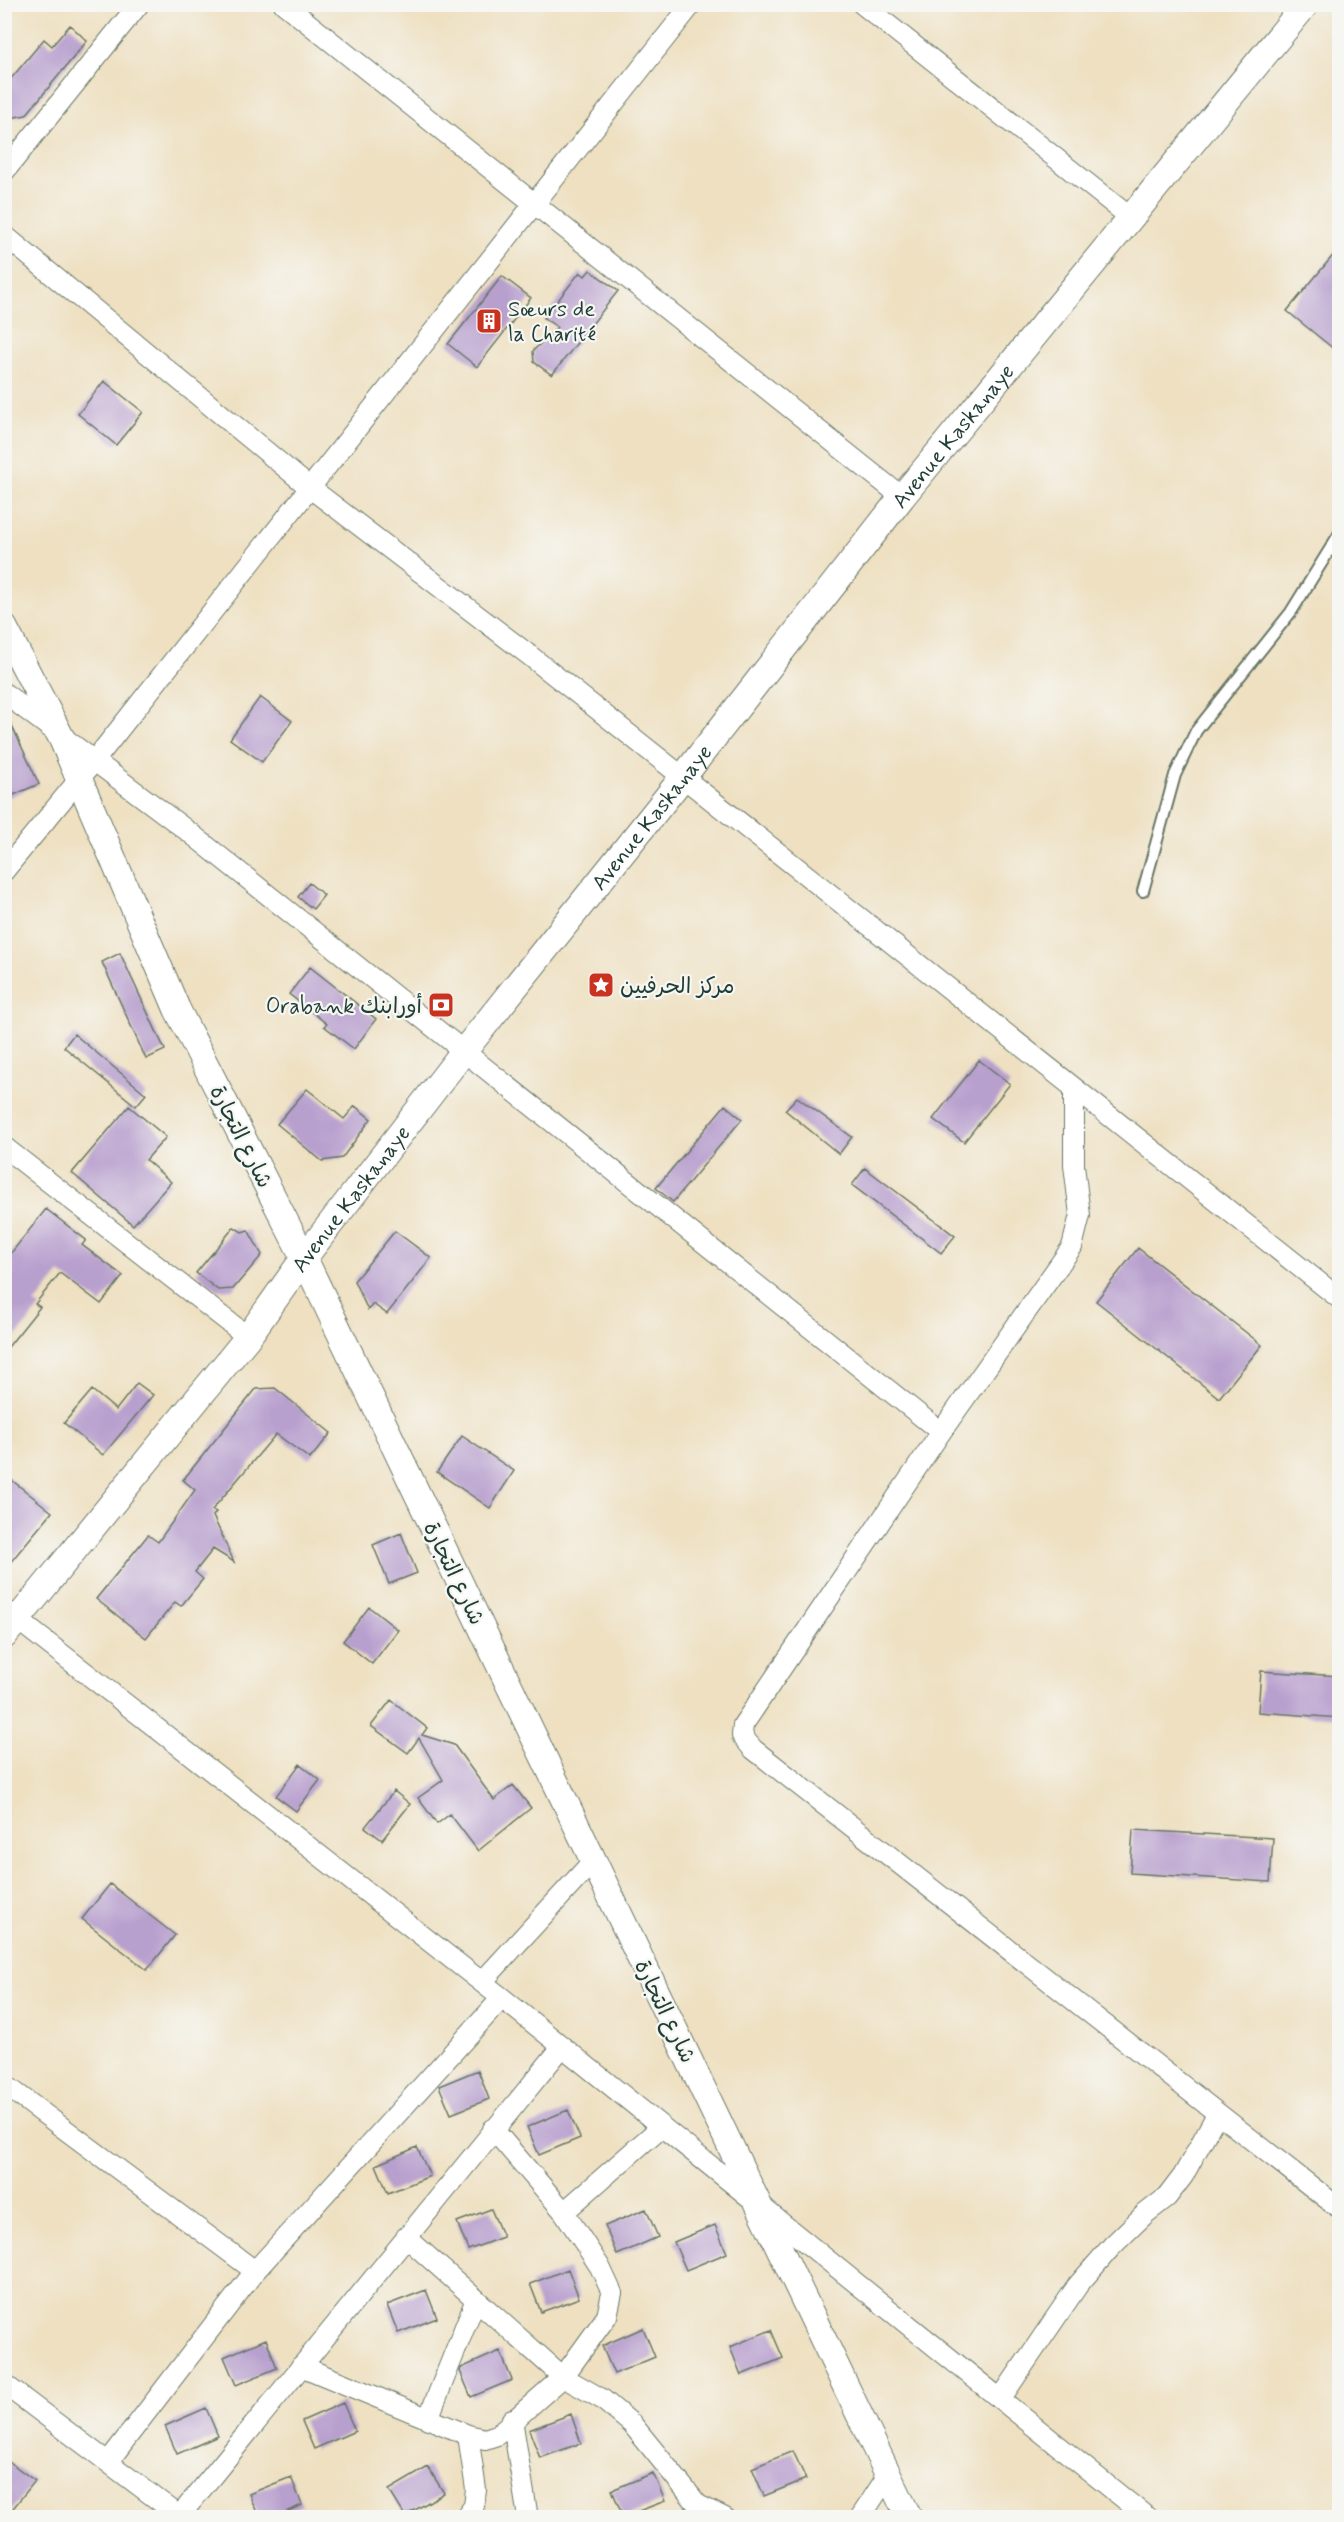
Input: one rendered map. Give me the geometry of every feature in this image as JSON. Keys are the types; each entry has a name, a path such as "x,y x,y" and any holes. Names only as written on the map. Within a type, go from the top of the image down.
{"street":[{"path":"4,172 139,4"},
{"path":"284,4 902,497"},
{"path":"4,871 692,4"},
{"path":"862,4 1131,218"},
{"name":"Avenue Kaskanaye","path":"9,1622 248,1337 304,1258 464,1051 683,777 902,497 1306,4"},
{"path":"4,235 309,487 529,655 1340,1299"},
{"name":"شارع التجارة","path":"4,627 63,739 87,769 177,1009 304,1258 909,2517"},
{"path":"4,693 63,739"},
{"path":"87,769 464,1051 942,1432"},
{"path":"1074,1089 1074,1165 1080,1215 1072,1247 942,1432 743,1725 742,1736 763,1756 1340,2209"},
{"path":"4,1147 248,1337"},
{"path":"9,1622 482,1982 1148,2517"},
{"path":"482,1982 594,1860"},
{"path":"108,2462 255,2271 502,1998"},
{"path":"4,2384 180,2517 493,2129 562,2047"},
{"path":"4,2084 255,2271"},
{"path":"1001,2398 1078,2285 1112,2246 1167,2197 1183,2176 1217,2114"},
{"path":"564,2212 661,2127"},
{"path":"301,2366 468,2435 485,2439 497,2435 512,2419 563,2377 607,2316 612,2293 600,2267 564,2212 493,2129"},
{"path":"406,2237 563,2377 602,2399 624,2418 698,2505 725,2517"},
{"path":"428,2419 476,2299"},
{"path":"512,2419 528,2517"},
{"path":"465,2517 474,2506 476,2490 468,2435"},
{"path":"860,2517 888,2475"}],"lane":[{"path":"1143,891 1174,775 1196,731 1291,612 1340,533"}],"building":[{"path":"70,25 87,41 26,115 4,119 4,87 44,39 52,46"},
{"path":"1340,247 1340,354 1287,311"},
{"path":"590,270 618,291 552,375 534,362 533,351 557,327 544,318 580,272 585,276"},
{"name":"Sœurs de la Charité","path":"502,276 531,298 477,367 448,344"},
{"path":"104,381 143,412 116,445 78,414"},
{"path":"260,697 292,721 262,762 230,739"},
{"path":"4,709 39,784 4,799"},
{"path":"309,883 324,895 313,909 298,897"},
{"path":"120,953 165,1050 146,1059 102,962"},
{"path":"310,967 376,1019 354,1049 324,1026 327,1024 289,994"},
{"path":"74,1034 146,1094 136,1106 64,1047"},
{"path":"979,1060 1010,1084 964,1142 933,1119"},
{"path":"307,1089 344,1119 355,1106 371,1119 342,1158 322,1161 277,1124"},
{"path":"797,1097 852,1137 839,1154 785,1110"},
{"path":"725,1105 742,1119 673,1202 656,1188"},
{"path":"129,1106 166,1137 146,1160 171,1182 133,1225 72,1173"},
{"path":"865,1168 955,1236 941,1253 852,1185"},
{"path":"46,1209 86,1240 82,1245 123,1276 101,1304 60,1273 35,1304 40,1307 4,1352 4,1262"},
{"path":"234,1227 242,1232 248,1230 262,1255 233,1289 218,1290 196,1273"},
{"path":"395,1231 431,1258 387,1314 373,1304 368,1310 354,1281"},
{"path":"1138,1248 1262,1345 1219,1398 1096,1301"},
{"path":"137,1383 153,1395 103,1455 64,1423 92,1390 116,1410"},
{"path":"275,1388 331,1433 310,1459 276,1434 212,1510 216,1512 213,1516 234,1562 213,1549 195,1572 203,1579 181,1606 175,1602 146,1638 96,1599 148,1535 158,1542 195,1490 183,1480 256,1389"},
{"path":"462,1436 514,1471 490,1508 437,1472"},
{"path":"4,1474 52,1512 4,1570"},
{"path":"401,1533 417,1573 389,1584 373,1545"},
{"path":"369,1607 398,1630 372,1664 343,1641"},
{"path":"1261,1671 1340,1676 1340,1718 1258,1712"},
{"path":"391,1700 427,1728 422,1735 454,1745 494,1800 513,1785 531,1808 478,1851 450,1814 437,1824 418,1798 443,1780 419,1738 408,1753 371,1726"},
{"path":"300,1764 320,1780 296,1811 276,1796"},
{"path":"394,1791 410,1804 382,1840 365,1827"},
{"path":"1133,1830 1273,1838 1270,1882 1130,1873"},
{"path":"110,1884 175,1935 147,1970 82,1919"},
{"path":"478,2070 489,2099 451,2114 439,2086"},
{"path":"568,2110 580,2138 539,2155 527,2127"},
{"path":"417,2147 430,2176 388,2193 376,2165"},
{"path":"491,2209 503,2237 468,2250 457,2222"},
{"path":"646,2209 658,2237 617,2255 605,2226"},
{"path":"715,2225 727,2253 686,2270 674,2242"},
{"path":"568,2269 579,2298 541,2312 530,2284"},
{"path":"426,2290 437,2318 398,2333 387,2305"},
{"path":"643,2328 655,2357 614,2374 602,2346"},
{"path":"771,2330 783,2358 741,2375 730,2347"},
{"path":"266,2339 277,2368 236,2385 224,2357"},
{"path":"500,2351 512,2380 471,2397 460,2371 461,2368"},
{"path":"343,2403 355,2431 314,2449 302,2421"},
{"path":"206,2408 218,2436 177,2454 165,2426"},
{"path":"571,2414 581,2443 540,2458 529,2430"},
{"path":"793,2451 806,2479 764,2496 752,2468"},
{"path":"4,2458 35,2481 6,2517 4,2517"},
{"path":"428,2467 444,2493 405,2516 389,2490"},
{"path":"653,2473 665,2501 623,2517 612,2490"},
{"path":"291,2477 302,2505 274,2517 259,2517 249,2494"}],"place":[{"name":"Sœurs de la Charité","path":"489,321"},
{"name":"مركز الحرفيين","path":"601,985"},
{"name":"Orabank أورابنك","path":"441,1005"}]}
